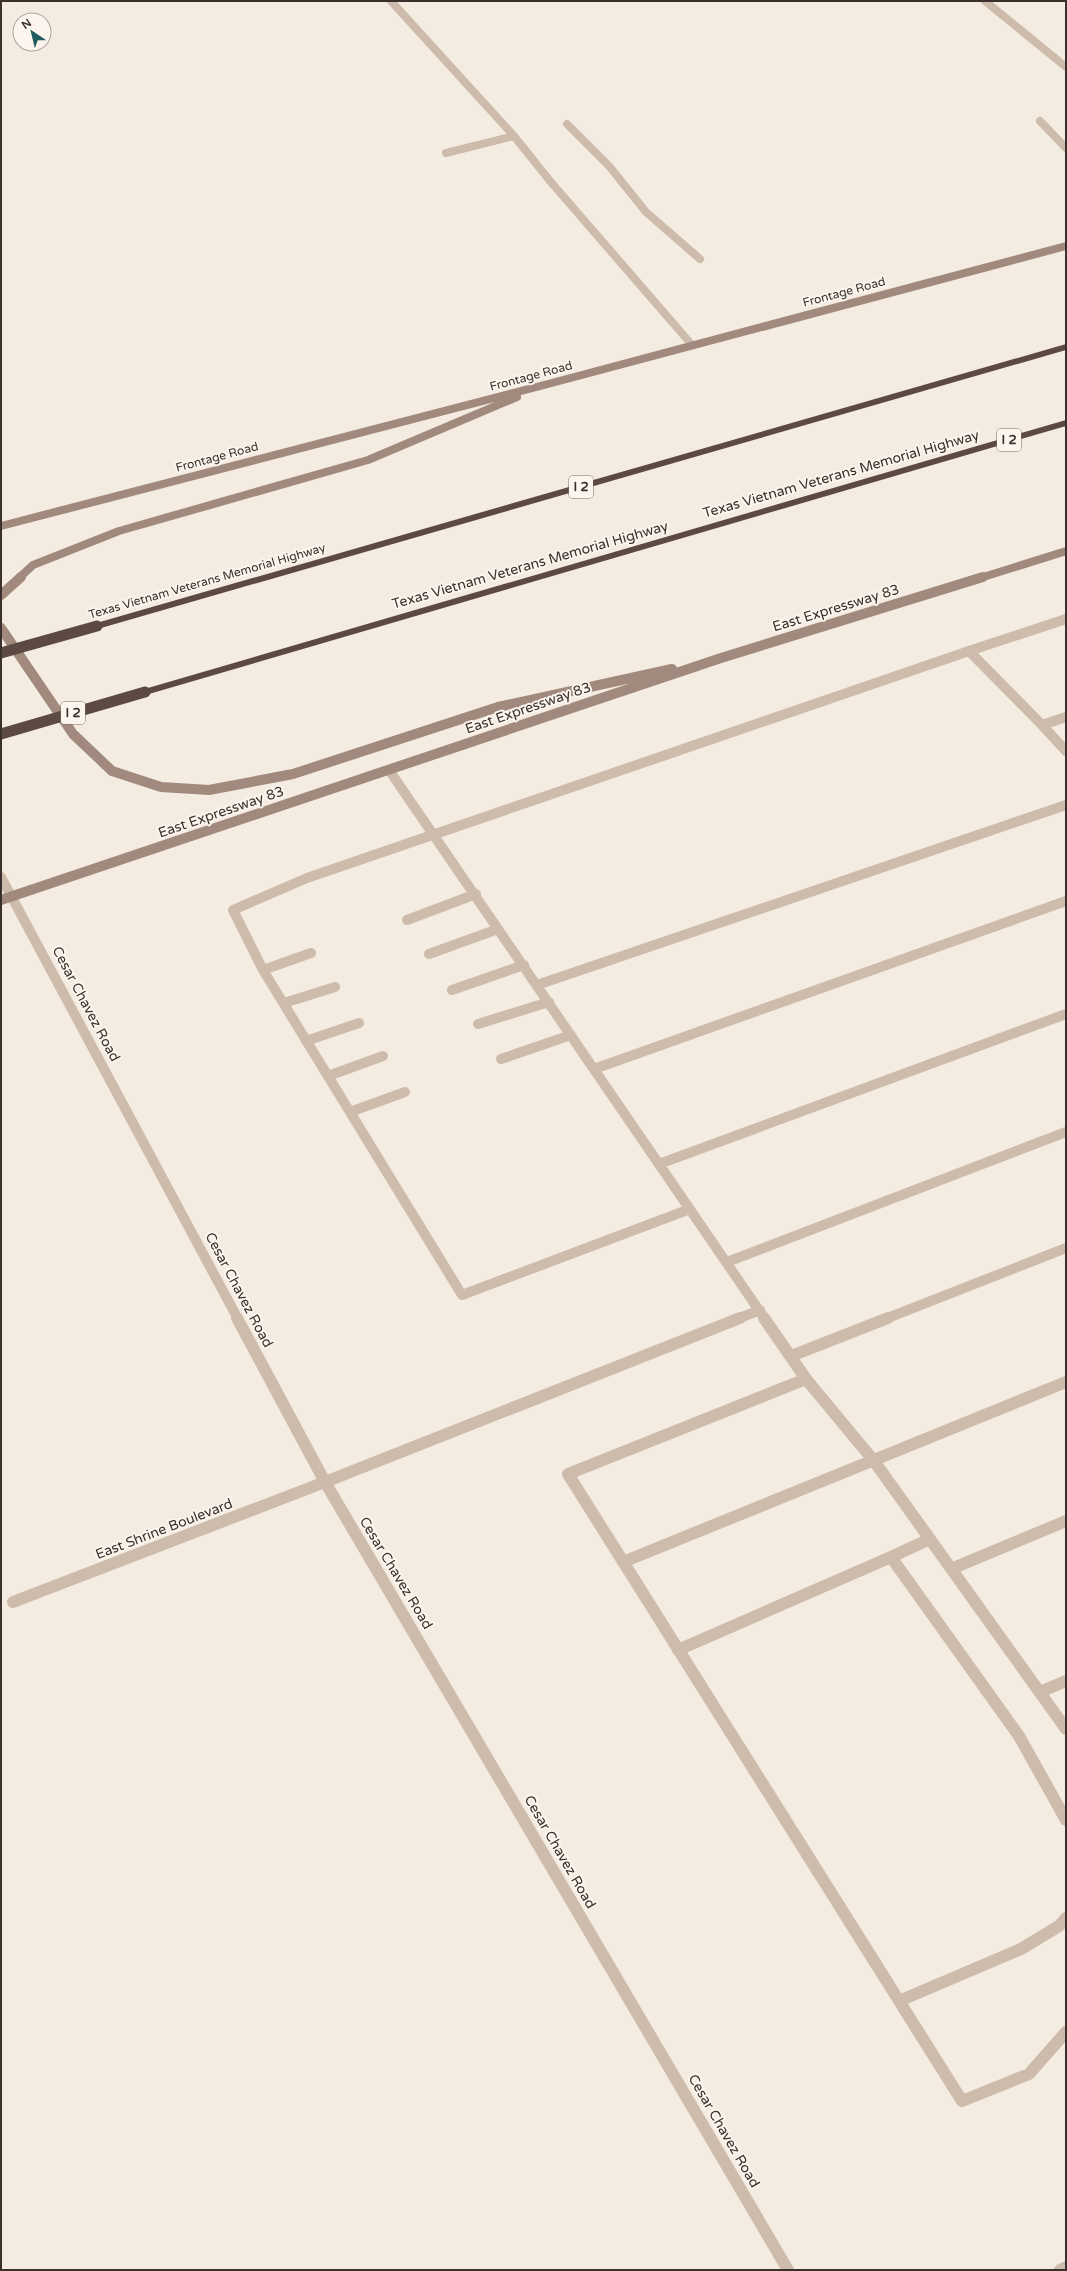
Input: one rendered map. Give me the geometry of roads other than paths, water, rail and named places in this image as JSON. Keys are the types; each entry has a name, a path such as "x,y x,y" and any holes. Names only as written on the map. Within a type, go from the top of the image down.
{"highway":[{"name":"Texas Vietnam Veterans Memorial Highway","path":"1,653 1066,347"},
{"name":"Texas Vietnam Veterans Memorial Highway","path":"1,734 1066,423"},
{"path":"953,456 1066,428"}],"main road":[{"name":"Frontage Road","path":"1,526 548,384 1066,246"},
{"path":"1,595 33,565 119,531 368,460 548,384"},
{"name":"East Expressway 83","path":"6,898 721,658 1066,551"},
{"path":"1,628 73,734 112,771 161,787 209,790 293,774 498,707 721,658"}],"street":[{"path":"391,1 514,136 550,181 692,345"},
{"path":"985,1 1066,67"},
{"path":"1040,121 1066,148"},
{"path":"566,124 608,166 646,212 700,259"},
{"path":"446,153 514,136"},
{"path":"690,1209 462,1295 263,970 251,949 233,910 307,878 435,836 969,651 1066,619"},
{"path":"969,651 1066,751"},
{"path":"1042,725 1066,717"},
{"path":"389,770 476,894 498,929 806,1379 874,1461 1066,1729"},
{"path":"537,986 1066,805"},
{"name":"Cesar Chavez Road","path":"1,877 6,898 324,1482 788,2270"},
{"path":"407,920 476,894"},
{"path":"594,1069 1066,901"},
{"path":"429,954 498,929"},
{"path":"263,970 311,953"},
{"path":"452,990 524,965"},
{"path":"284,1003 335,987"},
{"path":"478,1024 549,1002"},
{"path":"660,1164 1066,1014"},
{"path":"306,1041 359,1023"},
{"path":"501,1059 571,1035"},
{"path":"328,1076 383,1056"},
{"path":"350,1112 405,1092"},
{"path":"727,1262 1066,1132"},
{"path":"791,1356 1066,1248"},
{"name":"East Shrine Boulevard","path":"13,1602 324,1482 760,1310"},
{"path":"806,1379 568,1474 962,2101 1029,2074 1066,2032"},
{"path":"623,1562 1066,1382"},
{"path":"952,1569 1066,1521"},
{"path":"678,1650 930,1540"},
{"path":"891,1557 1018,1736 1066,1820"},
{"path":"1040,1692 1066,1681"},
{"path":"899,2001 1021,1949 1059,1926 1066,1918"},
{"path":"1060,2270 1066,2267"}]}
